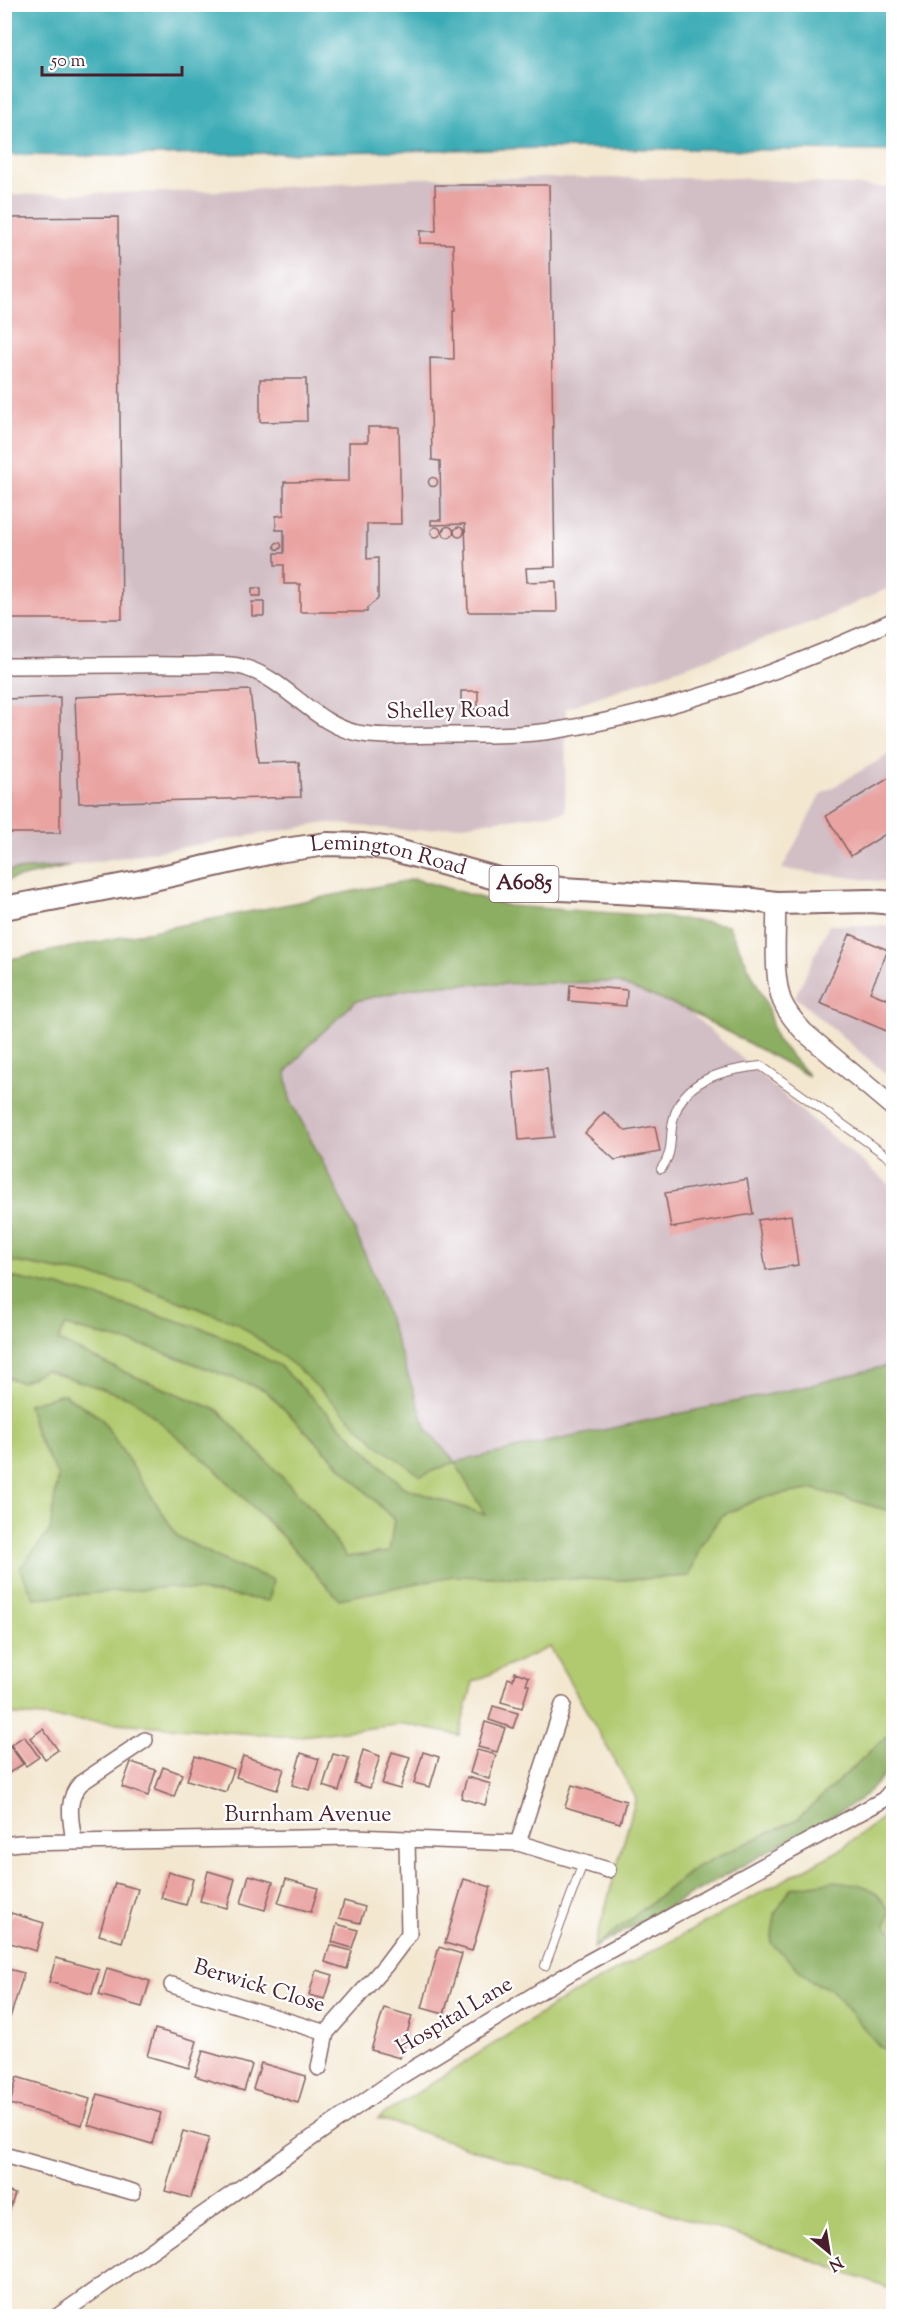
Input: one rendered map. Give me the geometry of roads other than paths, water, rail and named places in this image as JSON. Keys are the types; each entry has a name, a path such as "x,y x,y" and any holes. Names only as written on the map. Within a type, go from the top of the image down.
{"main road":[{"name":"Lemington Road","path":"4,908 140,882 277,851 327,844 363,845 391,849 513,883 561,889 745,899 776,903"},
{"name":"A6085","path":"776,903 870,901 894,903"}],"street":[{"name":"Shelley Road","path":"4,666 118,664 245,667 273,682 347,731 389,736 500,735 569,728 627,716 699,696 819,653 894,620"},
{"path":"776,903 777,981 791,1018 804,1032 894,1108"},
{"path":"518,1844 563,1705"},
{"path":"74,1842 70,1800 74,1790 145,1740"},
{"name":"Hospital Lane","path":"58,2316 393,2081 583,1965 883,1800 894,1788"},
{"name":"Burnham Avenue","path":"4,1845 353,1837 407,1839 518,1844 608,1870"},
{"name":"Berwick Close","path":"172,1985 326,2033 384,1966 408,1934 407,1839"},
{"path":"319,2068 326,2033"},
{"path":"4,2155 133,2192"}],"lane":[{"path":"870,901 894,892"},
{"path":"661,1169 669,1158 673,1118 686,1094 708,1077 732,1069 761,1066 894,1161"},
{"path":"545,1966 583,1863"}],"water":[{"path":"5,4 893,5 893,151 552,148 110,156 5,155"}]}
